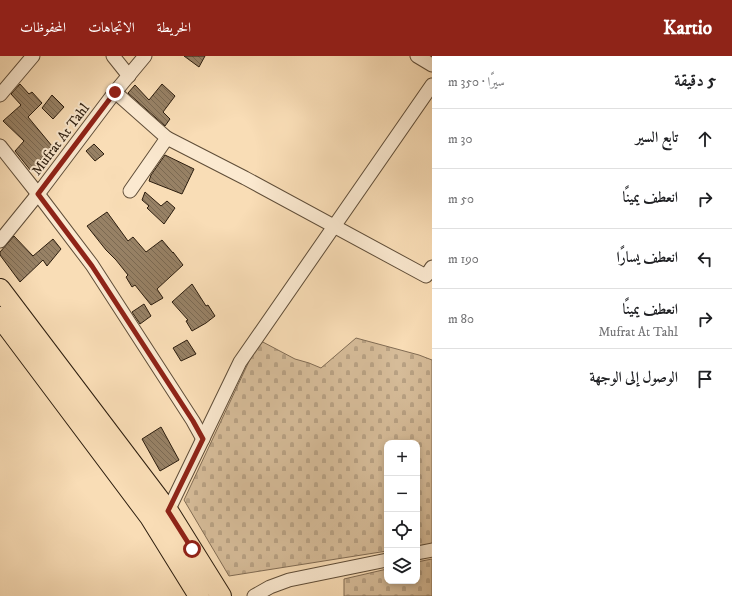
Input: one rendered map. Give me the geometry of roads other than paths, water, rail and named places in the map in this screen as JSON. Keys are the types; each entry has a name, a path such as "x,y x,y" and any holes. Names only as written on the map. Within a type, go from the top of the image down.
{"main road":[{"path":"0,289 168,511 221,596"},
{"path":"0,317 150,517 199,596"}],"street":[{"path":"0,95 33,56"},
{"path":"113,56 129,76"},
{"name":"Mufrat At Tahl","path":"0,241 38,194 115,92 145,56"},
{"path":"417,56 430,62"},
{"path":"168,511 240,362 432,85"},
{"path":"115,92 167,138 245,178 426,276 432,267"},
{"path":"130,191 167,138"},
{"path":"0,146 92,266 193,421 203,439"},
{"path":"420,552 432,550"},
{"path":"254,596 270,587 289,580 384,561"}]}
